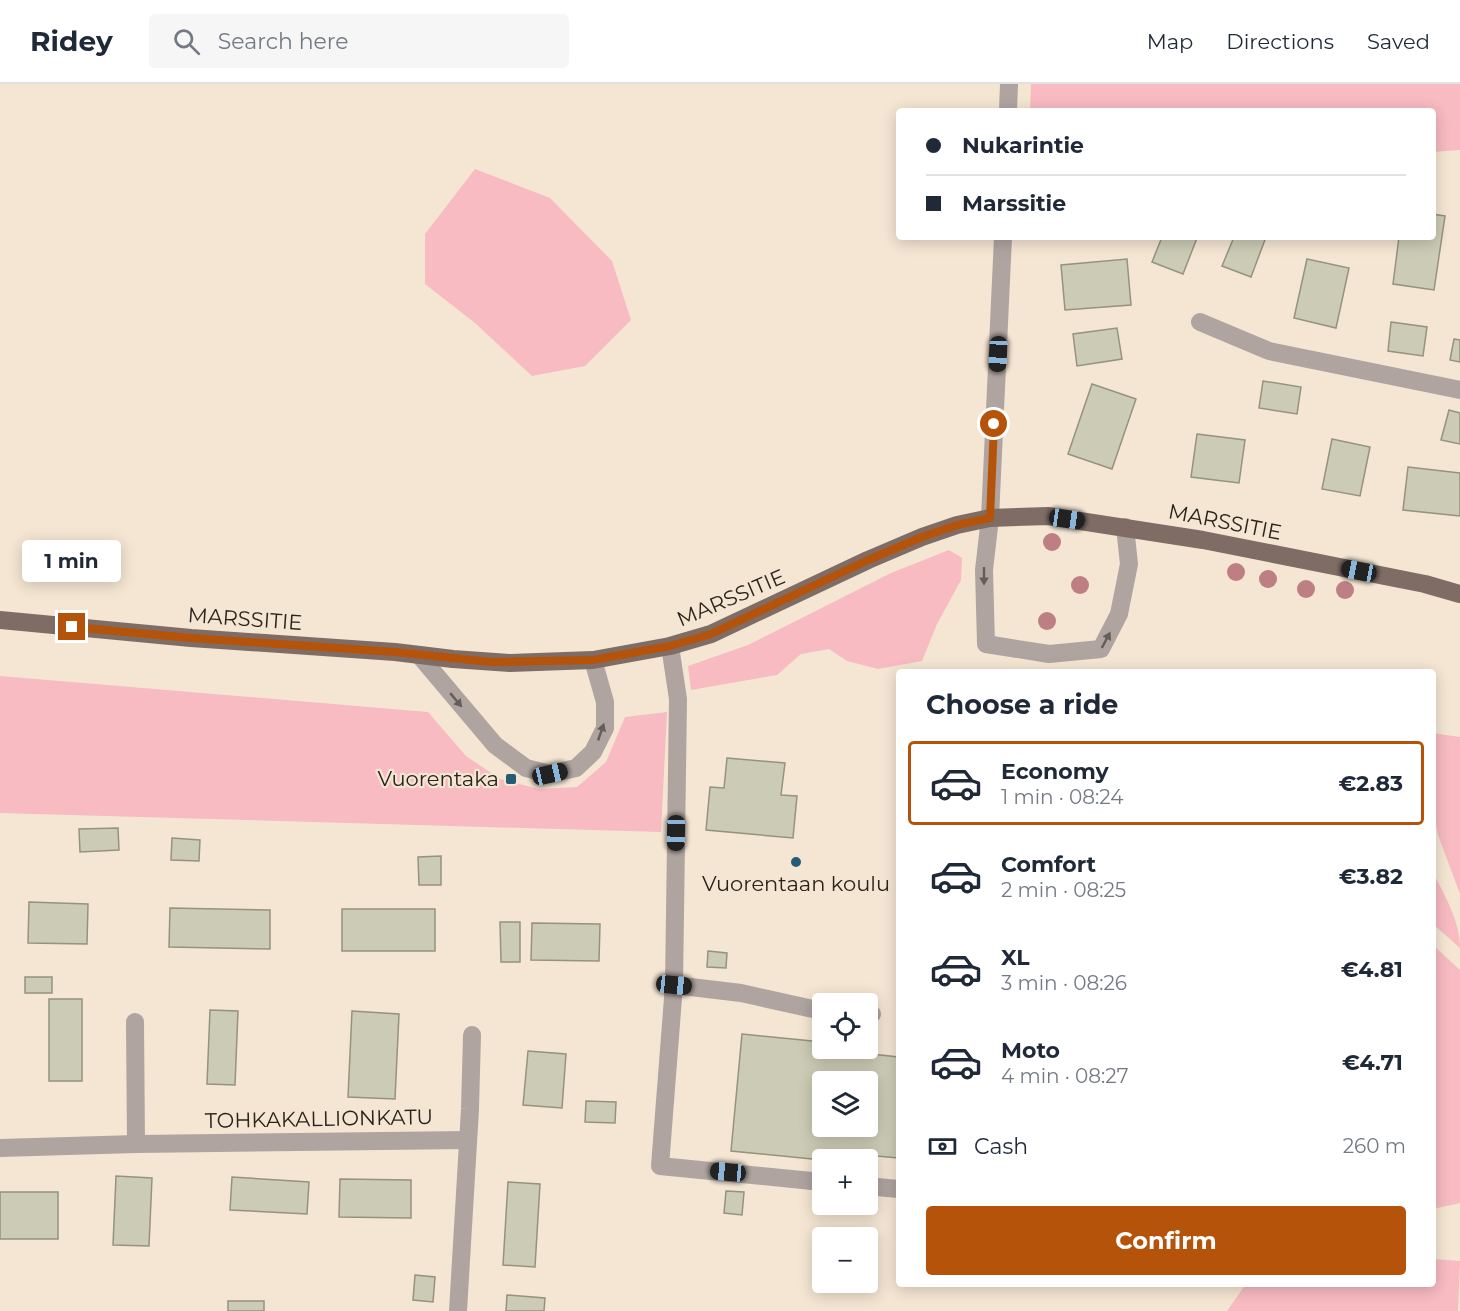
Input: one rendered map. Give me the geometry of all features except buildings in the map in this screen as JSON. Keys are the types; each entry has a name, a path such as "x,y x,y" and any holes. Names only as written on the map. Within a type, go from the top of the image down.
{"main road":[{"name":"MARSSITIE","path":"0,620 191,638 510,663 593,660 670,646 711,634 868,560 957,525 990,518 1047,516 1203,540 1425,584 1460,594"}],"street":[{"path":"1008,108 1010,84"},
{"path":"1003,240 990,518 984,570 986,644 1049,654 1101,649 1119,614 1129,564 1125,527"},
{"path":"1200,322 1269,351 1460,390"},
{"path":"670,646 678,699 674,985 660,1166 812,1181"},
{"path":"419,655 495,745 526,768 550,774 576,768 593,752 605,728 605,702 593,660"},
{"path":"674,985 741,993 812,1009"},
{"path":"135,1022 135,1144"},
{"path":"458,1311 472,1035"},
{"name":"TOHKAKALLIONKATU","path":"0,1148 468,1140"},
{"path":"878,1187 896,1189"}],"shaded area":[{"path":"1031,84 1460,84 1460,150 1436,152 1436,108 1030,108"},
{"path":"475,169 550,198 612,261 631,320 585,366 532,376 475,323 425,284 425,234"},
{"path":"949,550 962,558 961,580 937,624 922,661 878,669 847,661 829,649 801,654 777,675 691,690 688,666 748,645 891,573"},
{"path":"0,676 428,712 466,756 500,779 539,789 577,787 606,762 625,717 667,712 661,832 0,813"},
{"path":"1436,733 1460,737 1460,894 1436,825"},
{"path":"1436,878 1454,918 1460,948 1436,927"},
{"path":"1436,948 1460,970 1460,1203 1436,1208"},
{"path":"1436,1259 1460,1261 1458,1311 1227,1311 1244,1287 1436,1287"}],"place":[{"name":"Vuorentaka","path":"511,779"},
{"name":"Vuorentaan koulu","path":"796,862"}],"route":[{"path":"72,627 510,663 593,660 670,646 711,634 922,537 957,525 990,518 994,424"}]}
